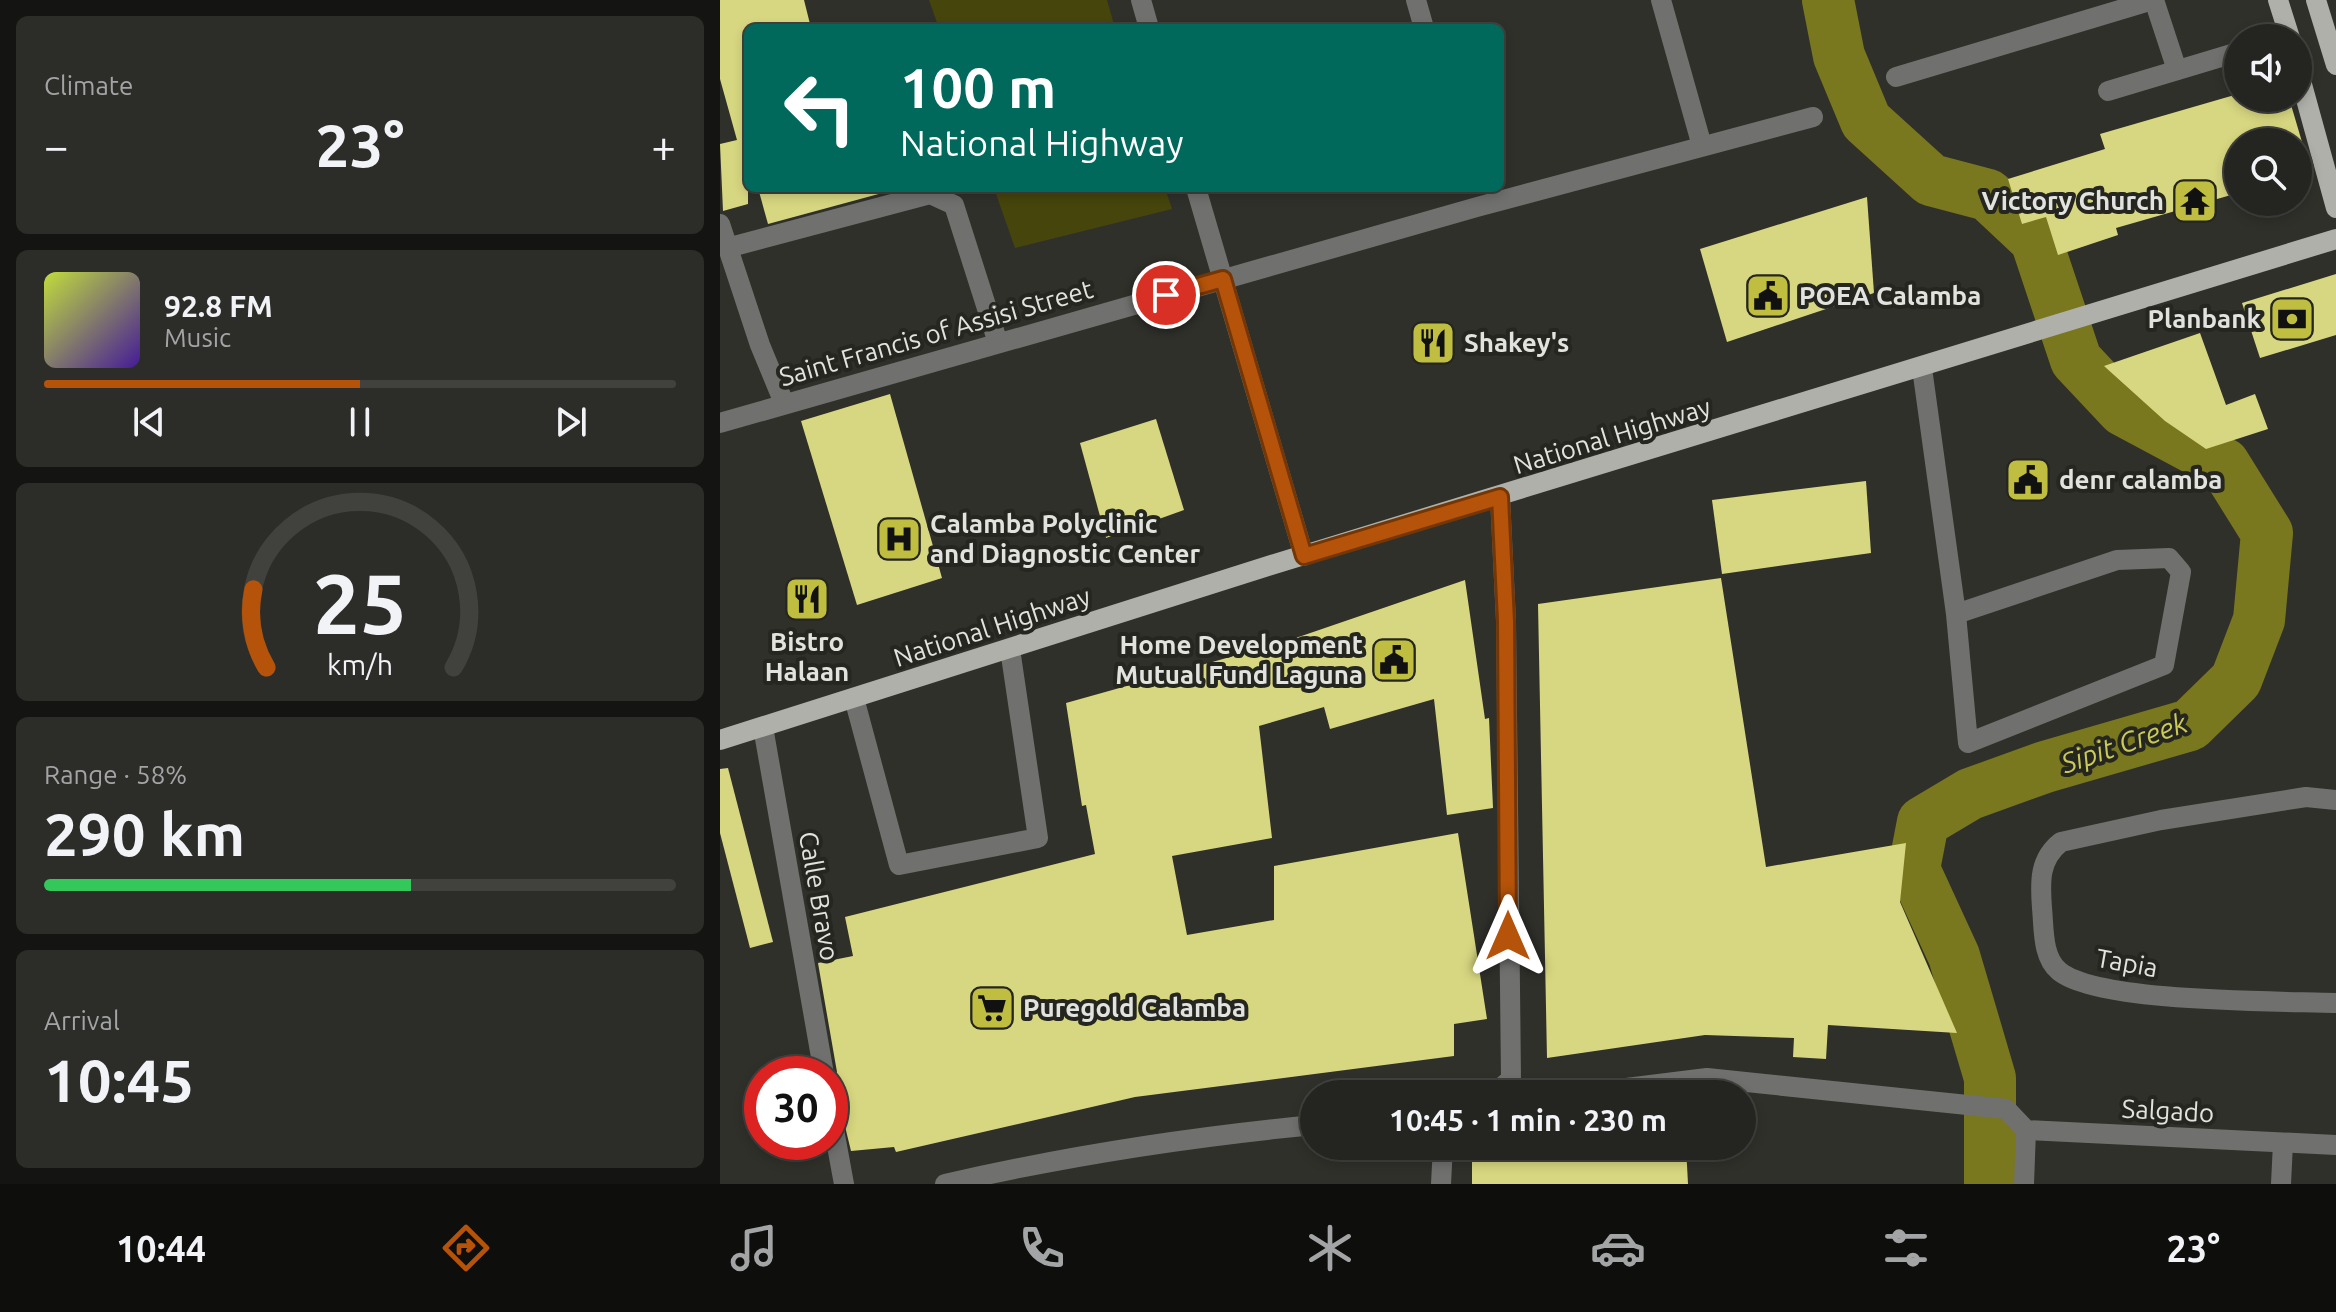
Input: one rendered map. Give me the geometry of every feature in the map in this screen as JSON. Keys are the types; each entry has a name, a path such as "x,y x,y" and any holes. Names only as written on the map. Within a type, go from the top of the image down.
{"main road":[{"path":"2278,0 2284,24"},
{"path":"2316,0 2336,65"},
{"path":"2310,112 2336,208"},
{"name":"National Highway","path":"720,740 1304,556 2102,314 2336,239"}],"street":[{"path":"1141,0 1148,24"},
{"path":"1416,0 1423,24"},
{"path":"1661,0 1702,146"},
{"path":"1896,77 2154,0 2177,70"},
{"path":"2108,91 2224,56"},
{"name":"Saint Francis of Assisi Street","path":"1504,190 1702,146 1813,117"},
{"path":"1197,192 1304,556"},
{"name":"Saint Francis of Assisi Street","path":"720,423 1223,279 1496,192"},
{"path":"727,248 930,194 954,205 998,343"},
{"path":"720,224 784,403"},
{"path":"1922,368 1956,614 1968,743 2164,665 2181,572 2169,558 2117,560 1956,614"},
{"path":"1500,497 1506,621 1510,1080"},
{"path":"854,698 899,865 1038,838 1010,649"},
{"name":"Calle Bravo","path":"763,727 821,1056"},
{"name":"Tapia","path":"2336,800 2306,797 2161,820 2061,842 2050,851 2043,864 2040,886 2049,959 2059,972 2092,986 2174,997 2336,1003"},
{"path":"1691,1080 1727,1080"},
{"path":"1756,1083 2006,1109 2026,1130 2024,1184"},
{"path":"945,1184 1112,1153 1300,1127"},
{"name":"Salgado","path":"2026,1130 2336,1145"},
{"path":"2281,1184 2283,1143"},
{"path":"840,1160 844,1184"},
{"path":"1441,1184 1442,1160"}],"shaded area":[{"path":"929,0 1107,0 1114,24 938,24"},
{"path":"995,192 1166,192 1172,209 1015,248"}],"building":[{"path":"720,0 804,0 810,24 744,24 744,192 748,192 748,204 723,211 720,144 737,140 720,79"},
{"path":"2224,98 2224,112 2293,112 2298,128 2224,128 2224,197 2116,228 2118,235 2058,255 2046,217 2022,224 2008,179 2105,149 2100,134"},
{"path":"759,192 886,192 768,224"},
{"path":"1867,197 1874,293 1727,342 1700,249"},
{"name":"Planbank","path":"2336,274 2336,335 2260,358 2242,303"},
{"path":"2200,333 2226,405 2255,394 2268,429 2206,449 2165,421 2104,366"},
{"path":"890,394 942,578 857,605 801,421"},
{"path":"1156,419 1184,510 1106,538 1080,443"},
{"path":"1866,481 1871,553 1722,574 1712,500"},
{"path":"1721,578 1766,867 1906,843 1900,902 1957,1033 1828,1025 1826,1059 1793,1057 1794,1038 1705,1035 1547,1058 1538,604"},
{"path":"1465,580 1485,719 1489,718 1493,808 1447,815 1434,699 1330,729 1324,707 1259,726 1272,838 1172,856 1187,935 1274,920 1274,866 1458,833 1487,1019 1454,1024 1454,1056 1135,1097 896,1152 894,1147 851,1151 848,1139 848,1056 834,1056 818,963 853,956 845,917 1095,854 1086,805 1082,806 1066,703 1284,642"},
{"path":"728,768 773,942 750,948 720,833 720,769"},
{"path":"1472,1160 1687,1160 1688,1184 1472,1184"}],"waterway":[{"name":"Sipit Creek","path":"1828,0 1839,56 1866,121 1931,180 1988,195 2036,240 2076,360 2123,410 2224,464 2267,533 2259,620 2236,680 2190,725 2045,767 1970,794 1923,822 1914,869 1954,956 1990,1078 1990,1184"}],"place":[{"name":"Victory Church","path":"2195,201"},
{"name":"POEA Calamba","path":"1768,296"},
{"name":"Planbank","path":"2292,319"},
{"name":"Shakey's","path":"1433,343"},
{"name":"denr calamba","path":"2028,480"},
{"name":"Calamba Polyclinic and Diagnostic Center","path":"899,539"},
{"name":"Bistro Halaan","path":"807,599"},
{"name":"Home Development Mutual Fund Laguna","path":"1394,660"},
{"name":"Puregold Calamba","path":"992,1008"}],"route":[{"path":"1166,295 1223,279 1304,556 1500,497 1506,621 1508,936"}]}
